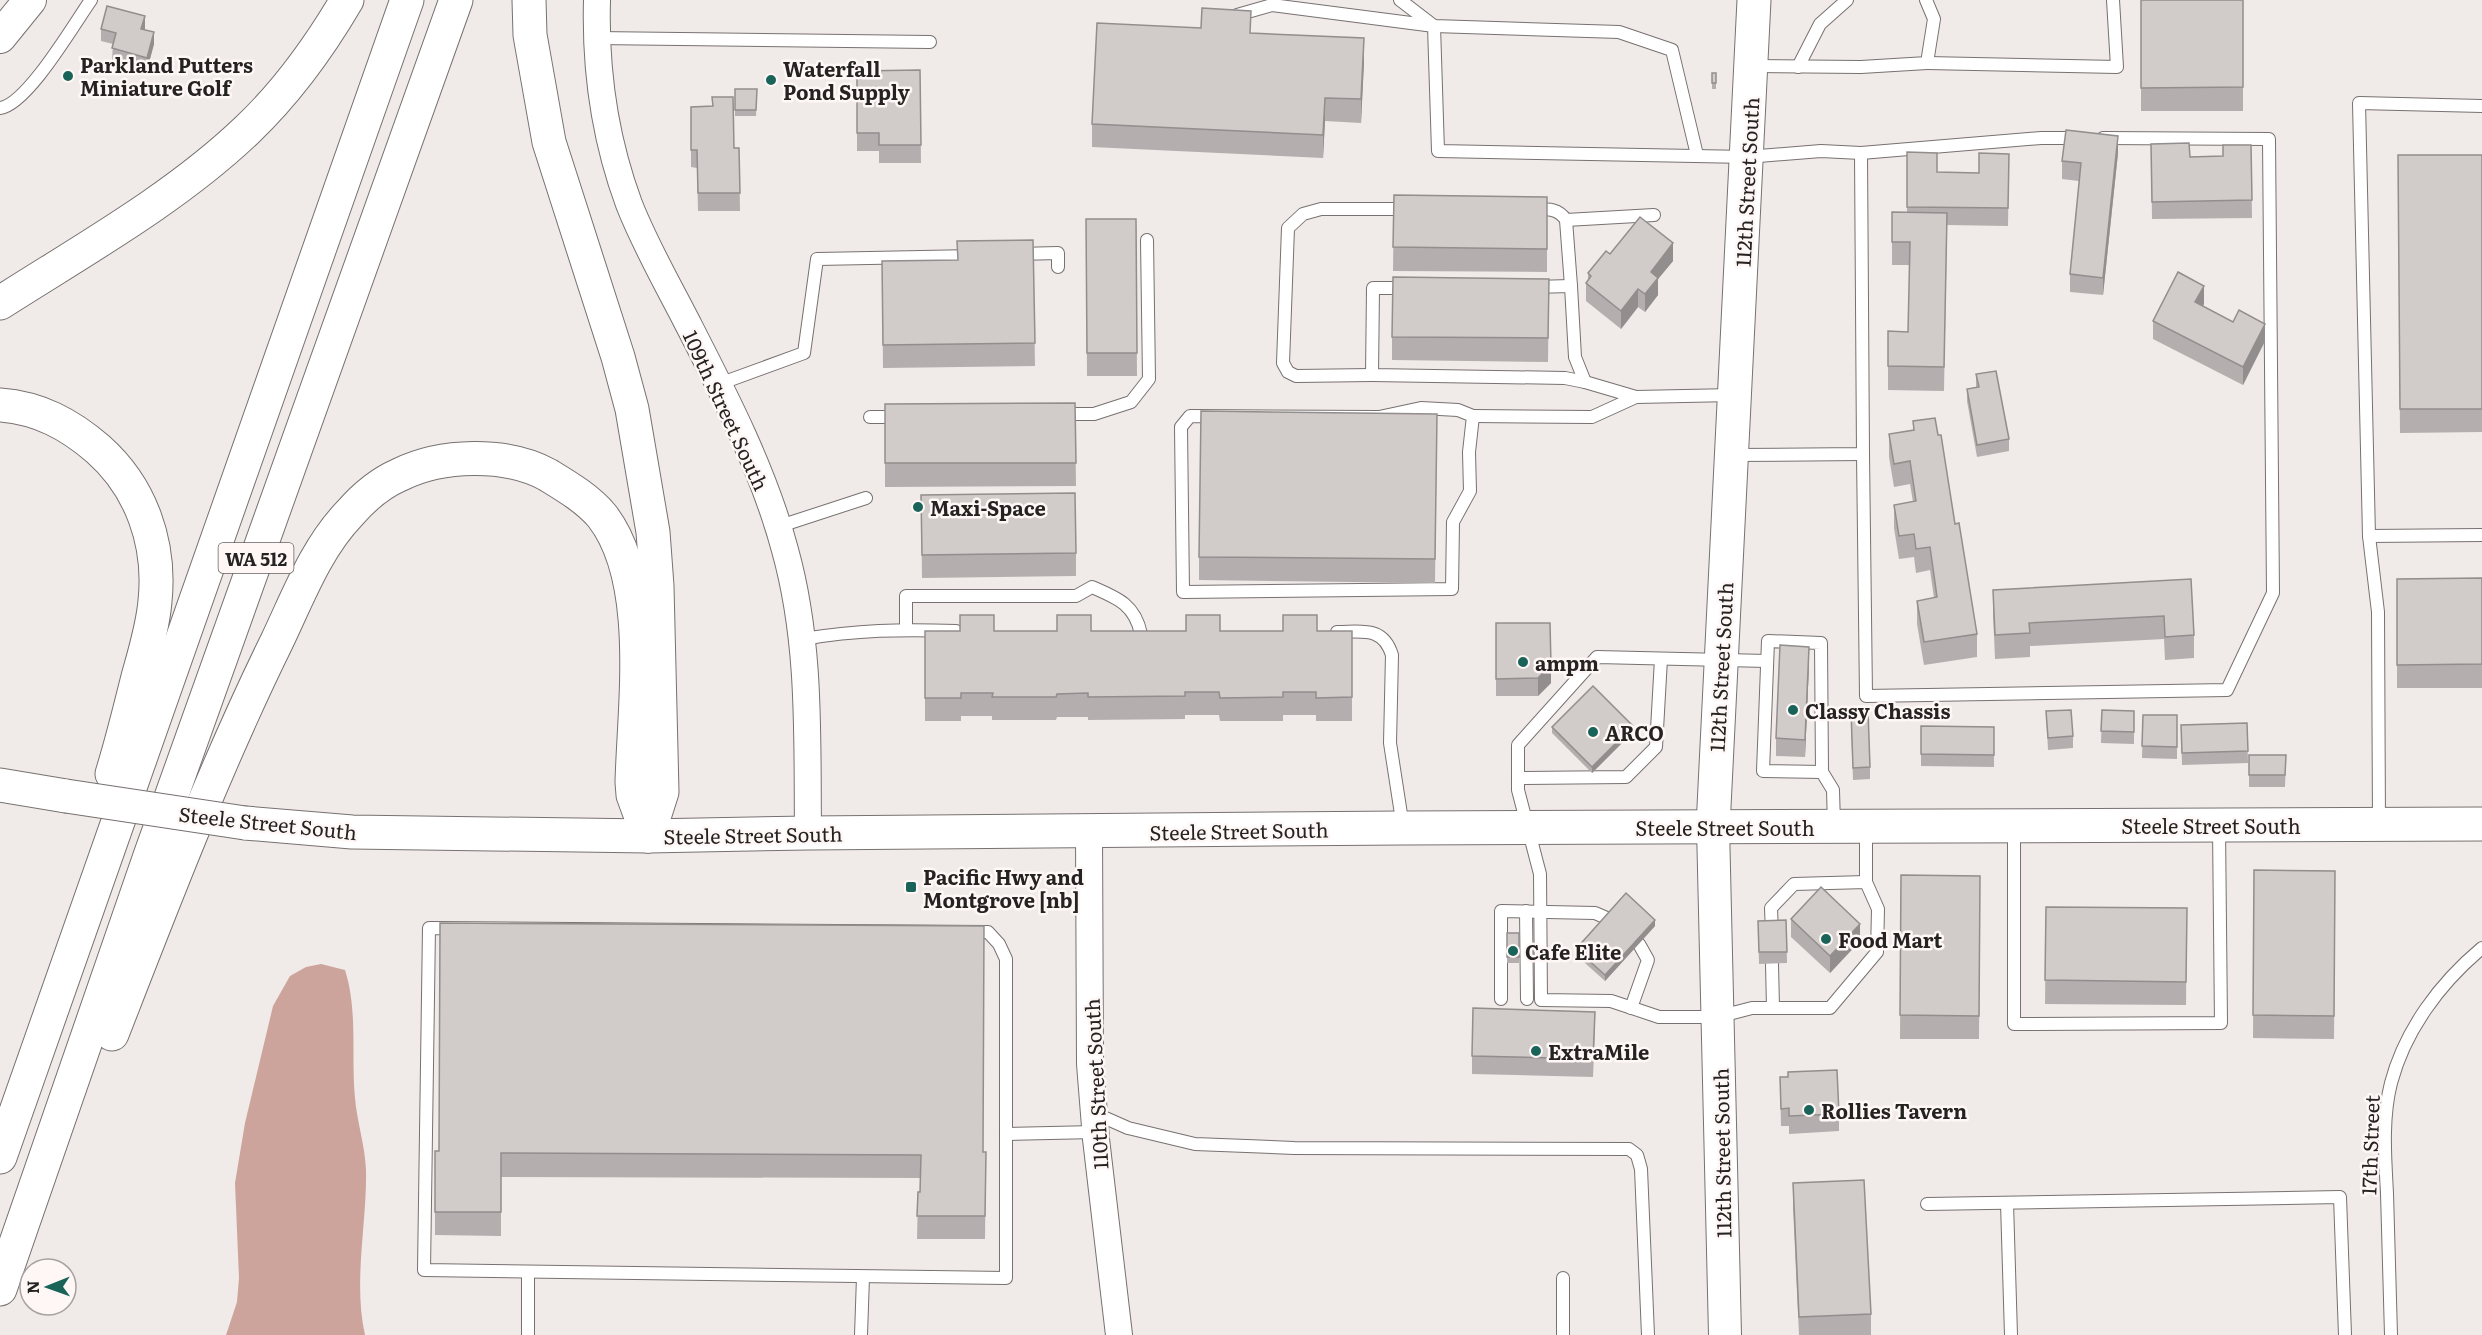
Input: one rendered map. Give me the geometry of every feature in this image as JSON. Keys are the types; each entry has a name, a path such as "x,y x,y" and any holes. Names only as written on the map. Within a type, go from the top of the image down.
{"main road":[{"path":"0,303 167,194 241,135 302,67 347,0"},
{"name":"WA 512","path":"0,1157 407,0"},
{"name":"WA 512","path":"0,1289 154,844 456,0"},
{"path":"529,0 530,35 549,142 618,357 632,409 653,532 657,586 662,792 648,836"},
{"name":"112th Street South","path":"1713,827 1754,0"},
{"path":"0,405 18,406 42,412 65,425 104,455 128,483 144,510 156,575 151,626 121,744 33,1014 15,1113"},
{"path":"61,1117 85,1086 108,1043 232,737 317,557 350,512 386,482 401,474 418,468 465,459 490,458 526,464 546,474 582,498 600,514 610,529 624,561 637,623 632,782 633,795 648,836"},
{"name":"Steele Street South","path":"0,784 245,824 352,832 648,836 1528,827 2482,824"}],"street":[{"path":"0,37 30,0"},
{"name":"109th Street South","path":"597,0 598,67 611,147 630,206 719,384 761,481 796,595 803,639 807,699 808,833"},
{"name":"112th Street South","path":"1713,827 1725,1335"},
{"name":"110th Street South","path":"1089,831 1090,1064 1119,1335"}],"lane":[{"path":"0,108 8,107 37,78 91,0"},
{"path":"1400,0 1434,26"},
{"path":"1798,67 1820,24 1846,0"},
{"path":"1926,0 1934,19 1927,63"},
{"path":"1752,66 1861,67 1927,63 2117,67 2113,0"},
{"path":"1225,19 1272,5 1434,26 1619,32 1672,50 1697,155"},
{"path":"1434,26 1438,151 1747,157 1821,151 1861,153 2041,138 2269,139 2274,593 2227,690 1866,696 1861,153"},
{"path":"596,38 930,42"},
{"path":"2379,825 2378,612 2369,536 2359,103 2482,106"},
{"path":"1423,209 1321,209 1303,214 1288,228 1283,363 1288,372 1296,376 1565,378 1636,397 1734,395"},
{"path":"1515,209 1549,209 1561,213 1566,220 1575,357 1585,382"},
{"path":"1566,220 1654,215"},
{"path":"1051,414 1094,414 1131,402 1149,379 1147,240"},
{"path":"719,384 804,353 817,259 1058,254 1058,267"},
{"path":"1524,287 1571,286"},
{"path":"1372,375 1373,288 1419,288"},
{"path":"1473,416 1469,452 1470,491 1453,522 1452,590 1183,592 1180,427 1190,416 1379,417 1421,408 1458,410 1473,416 1592,417 1636,397"},
{"path":"870,417 915,416"},
{"path":"1731,455 1863,454"},
{"path":"777,527 866,498"},
{"path":"2369,536 2482,535"},
{"path":"906,629 906,596 1076,596 1092,587 1119,599 1138,617 1141,634"},
{"path":"803,639 847,632 906,629 965,632"},
{"path":"1324,632 1371,633 1382,636 1389,645 1392,655 1390,743 1403,828"},
{"path":"1767,661 1597,657 1518,745 1518,790 1540,874 1541,1000 1611,1001 1659,1017 1718,1017 1752,1008 1830,1008 1877,952 1878,909 1866,882 1850,827 1822,772 1821,643 1768,641 1763,771 1822,772"},
{"path":"1518,778 1626,777 1656,747 1661,659"},
{"path":"2014,826 2014,1024 2221,1023 2219,825"},
{"path":"1772,933 1772,908 1794,884 1866,882"},
{"path":"1502,999 1501,911 1595,913 1609,919"},
{"path":"1526,911 1527,999"},
{"path":"429,928 988,932 999,944 1006,959 1006,1134 1006,1278 424,1270 429,928"},
{"path":"1631,1008 1648,960 1639,944"},
{"name":"17th Street","path":"2391,1335 2386,1168 2387,1109 2391,1083 2408,1040 2434,997 2481,949"},
{"path":"1772,964 1773,1008"},
{"path":"1006,1134 1095,1122 1194,1144 1294,1148 1629,1149 1637,1155 1641,1169 1648,1335"},
{"path":"1927,1204 2340,1197 2345,1335"},
{"path":"2007,1203 2011,1335"},
{"path":"528,1272 528,1335"},
{"path":"861,1335 863,1276"},
{"path":"1563,1278 1563,1335"}],"shaded area":[{"path":"321,964 345,970 353,1017 355,1098 366,1170 360,1274 365,1335 226,1335 237,1302 239,1278 235,1183 245,1123 273,1006 290,976 306,967"}],"building":[{"path":"2141,0 2243,0 2243,87 2141,88"},
{"path":"107,6 145,16 141,29 154,32 147,58 112,48 116,33 101,29"},
{"path":"1202,8 1251,11 1250,33 1364,38 1361,99 1325,98 1323,135 1092,124 1097,23 1201,28"},
{"path":"920,70 921,145 879,145 879,133 857,133 857,71"},
{"path":"1712,73 1716,73 1716,83 1712,83"},
{"path":"735,89 757,89 756,110 735,110"},
{"path":"712,97 733,97 734,148 739,148 740,193 698,193 697,150 691,150 691,107 713,106"},
{"path":"2066,130 2118,136 2103,278 2070,274 2081,163 2062,161"},
{"path":"2189,143 2190,157 2223,156 2223,145 2251,145 2252,200 2152,202 2151,144"},
{"path":"1907,152 1937,153 1937,172 1979,173 1979,153 2009,154 2008,208 1907,207"},
{"path":"2398,155 2482,155 2482,409 2400,409"},
{"path":"1394,195 1547,197 1547,249 1393,247"},
{"path":"1892,212 1947,213 1944,367 1888,366 1888,331 1908,332 1910,242 1892,242"},
{"path":"1640,217 1673,243 1651,272 1658,278 1645,294 1638,289 1621,311 1586,283 1591,276 1588,273 1606,251 1610,254"},
{"path":"1086,219 1136,219 1137,353 1087,353"},
{"path":"1033,240 1035,343 883,345 882,261 958,260 957,241"},
{"path":"2178,272 2204,286 2195,302 2233,322 2239,310 2265,324 2243,367 2153,321"},
{"path":"1393,277 1549,279 1548,338 1392,337"},
{"path":"1996,371 2009,439 1977,445 1967,389 1979,387 1976,374"},
{"path":"1075,403 1076,463 885,463 885,404"},
{"path":"1201,411 1437,414 1435,559 1199,557"},
{"path":"1935,418 1938,435 1941,435 1955,524 1959,523 1977,634 1924,642 1917,601 1937,597 1930,547 1916,549 1914,534 1899,536 1894,505 1916,501 1910,461 1894,464 1889,434 1914,430 1913,421"},
{"path":"1075,493 1076,553 922,555 921,495"},
{"path":"2482,578 2482,664 2397,665 2397,579"},
{"path":"2191,579 2194,635 2165,637 2164,616 2029,623 2030,633 1995,635 1993,590"},
{"path":"960,615 994,615 994,631 1057,631 1057,615 1091,615 1091,631 1186,631 1186,615 1220,615 1220,631 1283,631 1283,615 1317,615 1317,631 1352,631 1352,697 1316,698 1316,692 1283,692 1283,697 1220,698 1219,692 1185,692 1185,696 1088,697 1088,693 1057,694 1056,697 992,697 993,693 961,693 961,698 925,698 925,631 960,631"},
{"name":"ampm","path":"1496,623 1550,623 1551,665 1538,678 1496,679"},
{"name":"Classy Chassis","path":"1780,645 1809,647 1805,740 1776,738"},
{"name":"ARCO","path":"1593,686 1633,726 1592,767 1552,727"},
{"path":"1868,710 1870,767 1853,768 1851,711"},
{"path":"2071,710 2073,736 2048,738 2046,711"},
{"path":"2102,710 2134,711 2134,732 2101,731"},
{"path":"2143,715 2177,715 2177,747 2142,746"},
{"path":"2247,723 2248,751 2182,753 2181,725"},
{"path":"1921,726 1994,727 1994,755 1921,754"},
{"path":"2249,755 2286,755 2285,775 2249,775"},
{"path":"2254,870 2335,871 2334,1016 2253,1015"},
{"path":"1901,875 1980,876 1979,1016 1900,1015"},
{"path":"1821,887 1860,924 1830,956 1791,919"},
{"path":"1626,893 1655,920 1605,975 1576,949"},
{"path":"2046,907 2187,908 2186,982 2045,980"},
{"path":"1786,920 1787,952 1759,952 1758,921"},
{"path":"440,923 984,926 985,1216 917,1216 921,1155 501,1153 501,1212 435,1212 435,1151 439,1151"},
{"name":"Cafe Elite","path":"1507,933 1519,933 1519,957 1507,957"},
{"path":"1473,1008 1595,1012 1593,1059 1472,1056"},
{"path":"1837,1070 1839,1114 1789,1116 1789,1108 1781,1109 1780,1077 1788,1077 1788,1072"},
{"path":"1864,1180 1871,1314 1799,1317 1793,1183"}],"place":[{"name":"Parkland Putters Miniature Golf","path":"68,76"},
{"name":"Waterfall Pond Supply","path":"771,80"},
{"name":"Maxi-Space","path":"918,507"},
{"name":"ampm","path":"1523,662"},
{"name":"Classy Chassis","path":"1793,710"},
{"name":"ARCO","path":"1593,732"},
{"name":"Pacific Hwy and Montgrove [nb]","path":"911,887"},
{"name":"Food Mart","path":"1826,939"},
{"name":"Cafe Elite","path":"1513,951"},
{"name":"ExtraMile","path":"1536,1051"},
{"name":"Rollies Tavern","path":"1809,1110"}]}
